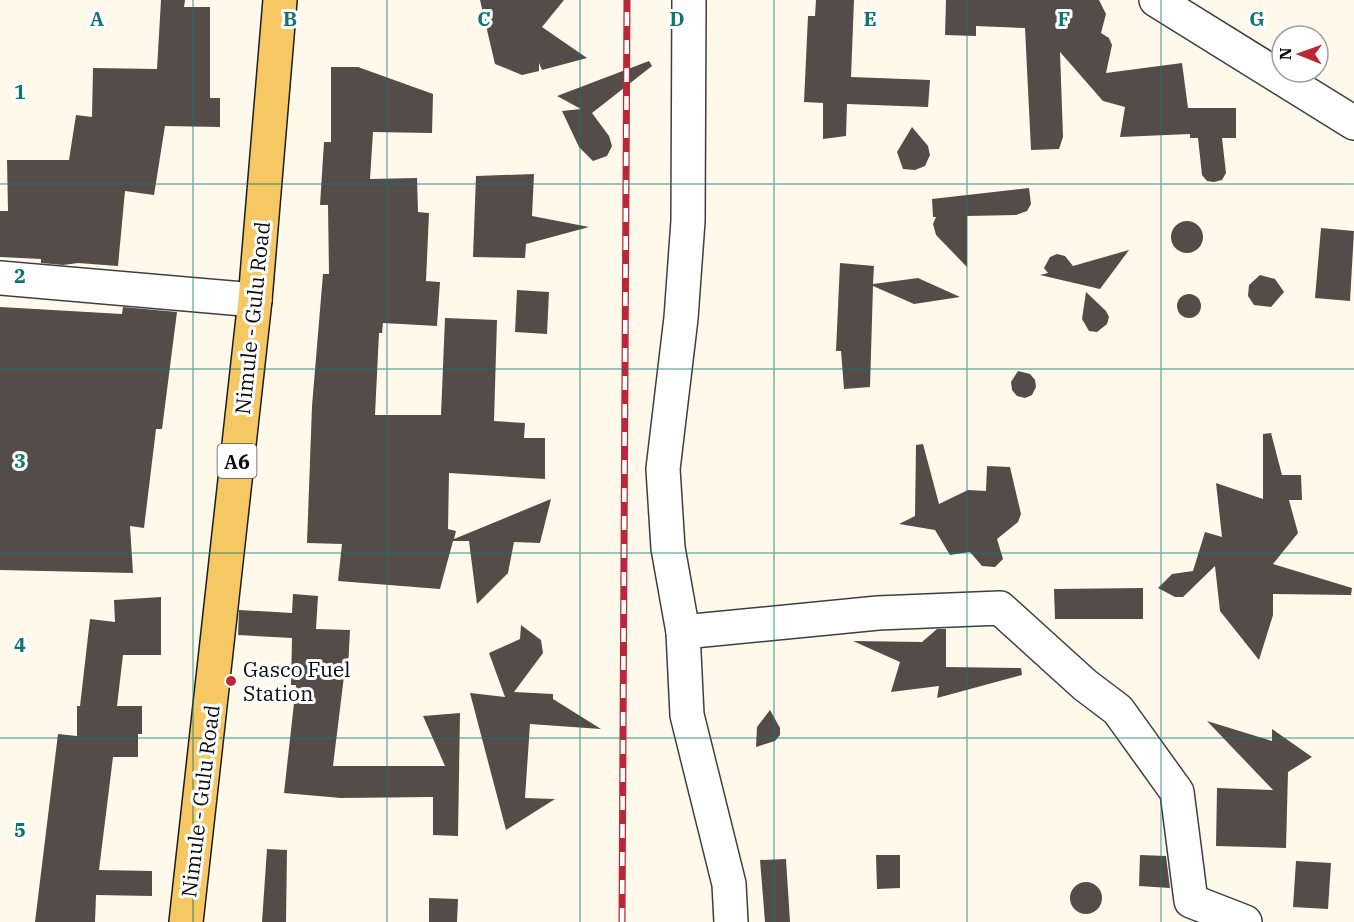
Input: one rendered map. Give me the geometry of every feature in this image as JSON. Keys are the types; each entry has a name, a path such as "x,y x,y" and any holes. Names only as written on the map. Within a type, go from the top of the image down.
{"main road":[{"name":"Nimule - Gulu Road","path":"186,922 255,300 280,0"}],"street":[{"path":"688,0 688,221 681,318 663,468 668,548 683,632 687,715 729,884 731,922"},
{"path":"1156,0 1354,123"},
{"path":"0,278 255,300"},
{"path":"683,632 878,613 1000,608 1085,685 1118,710 1177,792 1191,901 1245,922"}],"building":[{"path":"161,0 185,0 184,7 210,7 210,98 220,98 220,127 165,126 154,195 125,191 118,266 78,263 63,265 41,263 41,259 0,257 0,211 8,211 7,160 69,160 76,115 92,117 93,68 157,69"},
{"path":"480,0 564,0 542,27 587,58 542,70 539,63 539,71 522,75 495,64"},
{"path":"816,0 854,0 851,77 930,80 928,107 847,104 846,136 823,139 823,103 804,102 808,16 815,16"},
{"path":"946,0 1099,0 1106,14 1101,33 1109,38 1112,45 1106,73 1182,63 1188,108 1236,108 1236,138 1222,138 1226,173 1222,180 1207,181 1202,175 1198,138 1190,138 1190,134 1120,137 1125,107 1103,101 1060,52 1063,137 1059,149 1031,150 1025,28 976,26 976,36 945,35"},
{"path":"649,61 652,66 592,113 609,136 612,146 607,156 593,161 579,147 562,111 581,109 557,96"},
{"path":"331,67 358,67 433,94 432,133 373,132 370,179 417,178 418,212 429,213 426,281 440,282 437,326 383,323 382,333 379,333 375,415 441,415 445,318 497,320 494,421 525,423 524,438 545,438 545,479 449,473 448,529 456,531 454,539 551,499 540,543 514,542 508,573 477,604 469,541 453,541 440,589 338,581 342,544 307,543 312,406 323,274 329,274 328,205 320,205 324,142 331,142"},
{"path":"912,127 928,146 930,155 925,166 915,170 903,169 897,152"},
{"path":"534,174 532,216 589,227 526,244 525,258 473,257 476,176"},
{"path":"1029,188 1031,204 1027,211 1016,215 967,216 967,267 936,235 933,224 936,217 933,217 932,199"},
{"path":"1187,221 1199,225 1203,237 1199,249 1187,253 1175,249 1171,237 1175,225"},
{"path":"1321,228 1354,231 1350,301 1315,298"},
{"path":"1129,250 1100,289 1040,275 1048,273 1044,268 1050,257 1057,254 1065,256 1073,266"},
{"path":"840,263 874,266 873,284 918,278 960,297 914,304 873,286 870,387 844,389 841,351 836,351"},
{"path":"1260,275 1275,279 1284,292 1271,307 1254,305 1248,296 1249,285"},
{"path":"517,290 549,292 547,334 515,332"},
{"path":"1086,292 1106,311 1109,317 1107,324 1097,332 1089,331 1082,319"},
{"path":"1189,294 1198,297 1201,306 1198,315 1189,318 1180,315 1177,306 1180,297"},
{"path":"0,307 122,314 123,307 177,312 162,429 156,429 144,528 130,526 133,573 0,570"},
{"path":"1018,371 1030,374 1035,380 1036,387 1032,395 1025,398 1017,396 1012,390 1011,382"},
{"path":"1271,433 1282,475 1301,475 1302,500 1289,500 1298,533 1273,564 1352,588 1351,595 1273,594 1273,615 1259,660 1220,611 1215,566 1183,597 1175,597 1158,588 1172,574 1193,571 1205,532 1222,537 1216,483 1263,499 1263,434"},
{"path":"923,444 939,504 968,490 986,491 987,466 1010,467 1021,514 1018,522 997,539 1003,559 995,567 982,566 970,552 950,555 935,530 899,524 915,516 916,445"},
{"path":"1143,588 1143,619 1055,619 1054,589"},
{"path":"293,594 318,596 316,629 350,630 348,669 345,668 333,766 445,766 423,716 460,713 458,836 433,835 433,797 341,798 284,793 296,685 291,685 292,638 238,635 239,610 292,613"},
{"path":"161,597 161,655 123,655 117,706 142,706 142,734 138,734 138,757 113,757 99,870 152,871 152,896 96,895 95,922 35,922 58,734 77,736 77,706 80,706 90,619 115,622 114,600"},
{"path":"521,625 541,640 543,653 514,692 553,694 553,699 601,729 530,724 525,798 555,799 506,830 470,693 505,697 489,653 520,639"},
{"path":"937,629 946,629 946,667 1021,668 1022,675 937,698 939,686 891,692 900,662 853,641 922,642"},
{"path":"770,710 780,728 780,735 775,741 756,747 757,727"},
{"path":"1207,721 1272,741 1272,729 1312,757 1288,772 1286,848 1216,846 1217,788 1273,790"},
{"path":"267,849 287,850 286,922 262,922"},
{"path":"876,855 900,855 900,888 877,889"},
{"path":"1140,855 1166,856 1170,888 1139,886"},
{"path":"786,859 790,922 765,922 760,860"},
{"path":"1296,861 1331,863 1328,909 1293,907"},
{"path":"1086,882 1097,887 1102,898 1097,909 1086,914 1075,909 1070,898 1075,887"},
{"path":"429,898 458,899 457,922 429,922"}],"railway":[{"path":"622,922 627,0"}],"place":[{"name":"Gasco Fuel Station","path":"231,681"}]}
